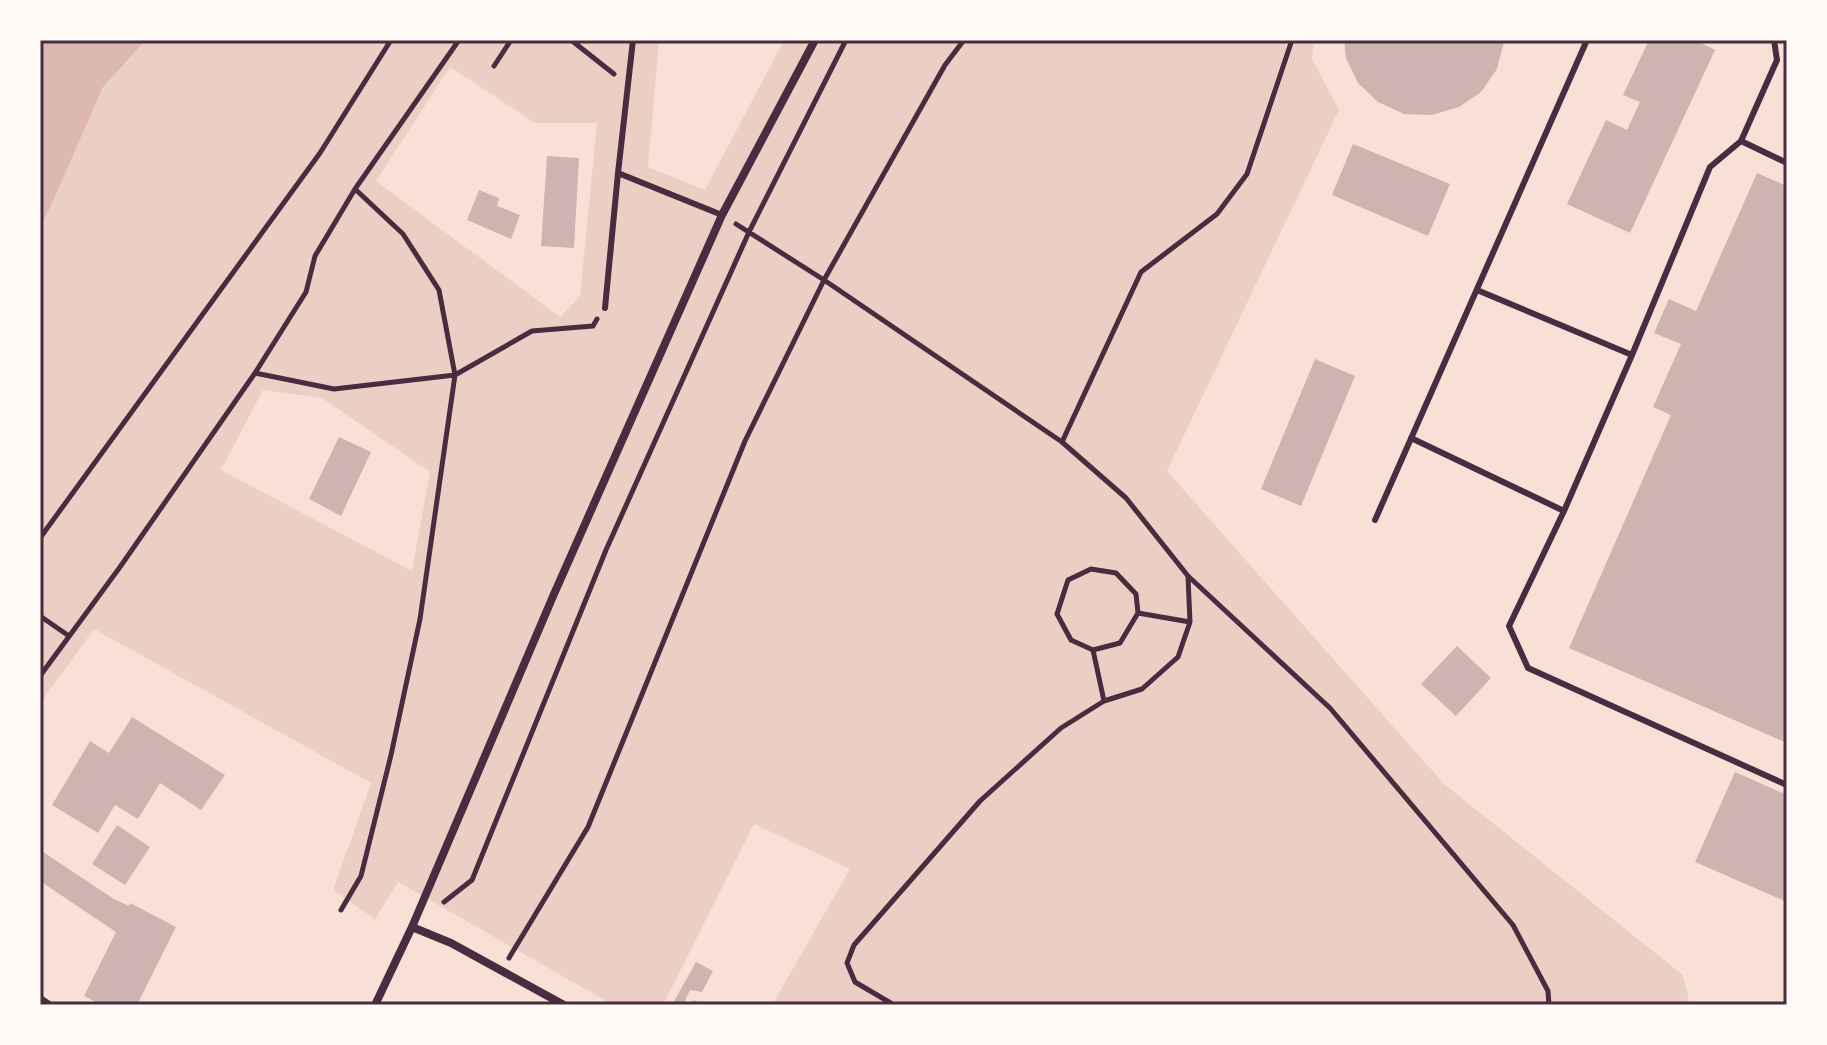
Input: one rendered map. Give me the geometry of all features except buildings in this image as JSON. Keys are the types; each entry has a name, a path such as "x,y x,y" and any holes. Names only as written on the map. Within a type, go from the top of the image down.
{"street":[{"path":"375,1005 412,927 554,594 722,215 815,40"},
{"path":"412,927 502,969 564,1005"},
{"path":"40,999 49,1005"}],"lane":[{"path":"605,308 633,40"},
{"path":"1375,520 1587,40"},
{"path":"1774,40 1777,60 1741,141 1710,167 1564,511 1509,626 1528,668 1787,785"},
{"path":"1741,141 1787,163"},
{"path":"618,173 722,215"},
{"path":"1477,290 1632,355"},
{"path":"1411,438 1564,511"}],"path":[{"path":"40,538 320,153 391,40"},
{"path":"40,676 255,373 306,292 315,256 355,189 459,40"},
{"path":"494,66 511,40"},
{"path":"571,40 620,79 628,81"},
{"path":"412,927 472,880 606,550 749,232 846,40"},
{"path":"502,969 588,827 745,441 824,280 945,65 964,40"},
{"path":"1062,442 1141,272 1217,214 1247,174 1292,40"},
{"path":"341,910 361,876 420,619 455,375 439,290 403,234 355,189"},
{"path":"722,215 824,280 1062,442 1126,498 1188,576 1330,708 1513,925 1548,991 1549,1005"},
{"path":"255,373 334,389 455,375 532,331 593,326 605,308"},
{"path":"1091,569 1116,573 1136,594 1138,613 1120,643 1093,650 1071,640 1057,614 1068,580 1091,569"},
{"path":"894,1005 855,982 847,963 854,945 980,801 1061,728 1104,701 1142,689 1178,657 1190,622 1188,576"},
{"path":"1138,613 1190,622"},
{"path":"40,616 69,636"},
{"path":"1093,650 1104,701"}],"shaded area":[{"path":"40,40 146,40 103,87 40,225"},
{"path":"146,40 659,40 648,167 705,190 784,40 1314,40 1312,59 1339,110 1167,471 1444,784 1683,975 1690,1005 772,1005 850,869 754,824 663,1005 613,1005 398,882 375,919 333,890 371,783 94,629 40,704 40,225 103,87","holes":["450,67 535,123 597,123 580,296 560,317 376,181","263,390 322,398 430,472 412,571 221,470"]}]}
